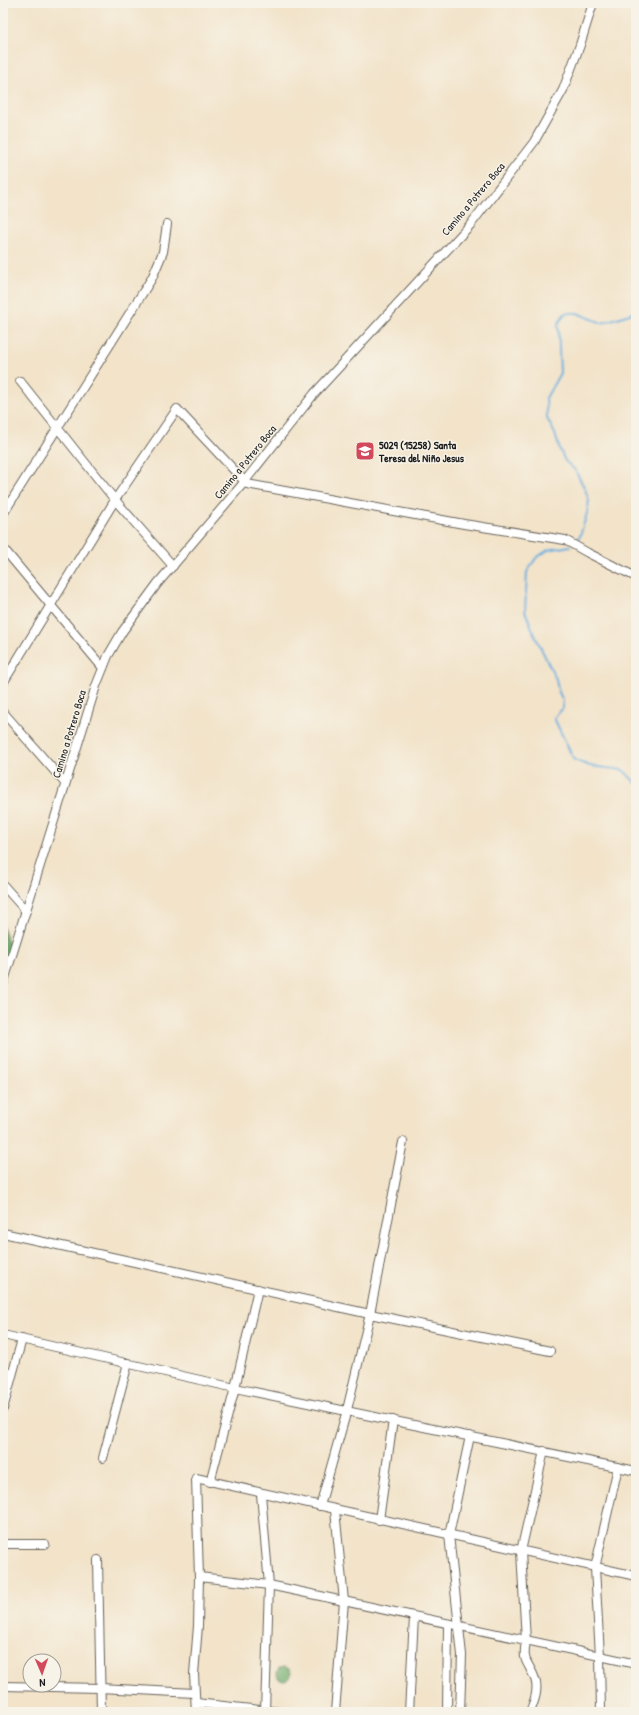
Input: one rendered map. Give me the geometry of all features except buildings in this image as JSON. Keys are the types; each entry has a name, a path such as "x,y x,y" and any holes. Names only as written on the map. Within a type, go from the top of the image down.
{"street":[{"name":"Camino a Potrero Boca","path":"3,984 96,686 103,668 122,632 158,583 244,482 314,394 471,224 534,142 563,90 580,46 593,3"},
{"path":"3,514 152,278 163,252 167,224"},
{"path":"20,381 58,426 115,500 173,566"},
{"path":"3,683 115,500 177,409 244,482 262,488 464,524 556,538 575,545 636,577"},
{"path":"3,548 103,668"},
{"path":"3,712 66,783"},
{"path":"3,885 26,911"},
{"path":"320,1506 347,1410 370,1314 403,1142"},
{"path":"3,1233 370,1314 550,1351"},
{"path":"210,1482 236,1388 258,1289"},
{"path":"3,1334 236,1388 636,1471"},
{"path":"3,1409 22,1339"},
{"path":"103,1458 128,1363"},
{"path":"379,1520 394,1420"},
{"path":"460,1712 462,1655 448,1535 470,1436"},
{"path":"530,1712 535,1698 536,1687 535,1680 525,1660 524,1654 526,1641 521,1551 544,1451"},
{"path":"601,1712 600,1656 595,1568 618,1467"},
{"path":"280,1712 196,1708 194,1693 199,1577 196,1478 261,1494 636,1576"},
{"path":"261,1494 269,1585 265,1711"},
{"path":"335,1510 344,1601 335,1712"},
{"path":"3,1544 45,1544"},
{"path":"98,1560 101,1712"},
{"path":"199,1577 269,1585 448,1625 636,1664"},
{"path":"409,1712 414,1617"},
{"path":"447,1712 448,1625"},
{"path":"3,1686 100,1688 194,1693"}],"green space":[{"path":"3,927 10,947 3,971"},
{"path":"281,1667 287,1667 291,1671 291,1677 287,1681 281,1681 277,1677 277,1671"}],"waterway":[{"path":"617,3 636,7"},
{"path":"574,543 580,536 589,501 585,489 575,470 565,461 555,434 547,418 546,398 560,373 558,324 565,313 577,313 602,323 636,312"},
{"path":"570,546 548,550 536,558 527,572 525,611 556,679 558,690 563,701 563,708 554,718 574,760 590,766 623,770 636,783"}],"place":[{"name":"5029 (15258) Santa Teresa del Niño Jesus","path":"365,451"}]}
